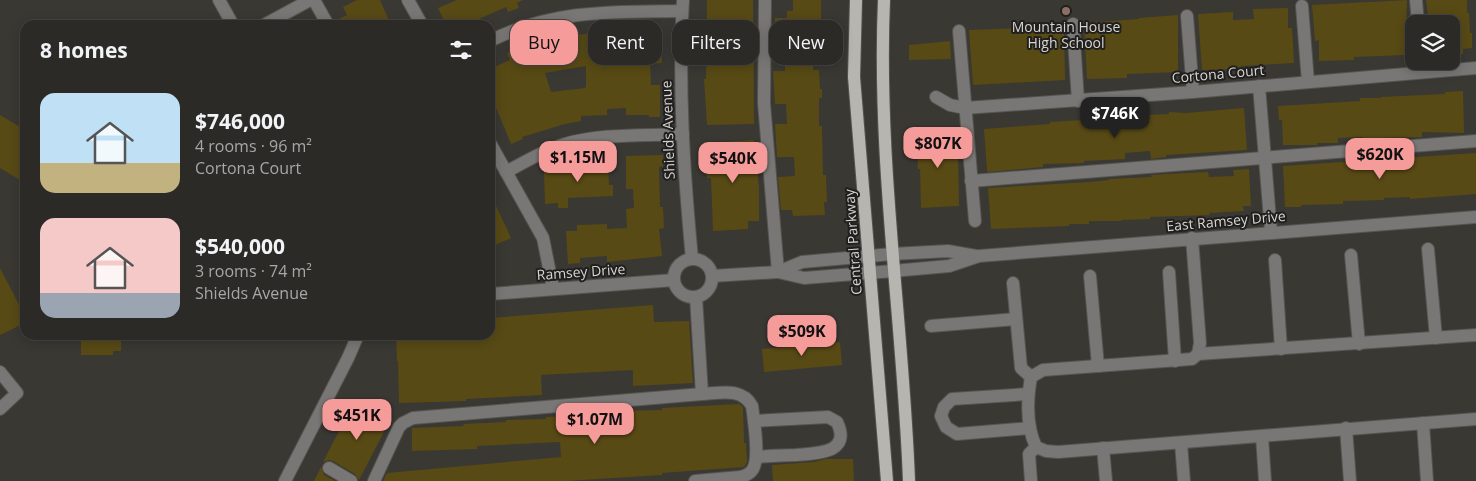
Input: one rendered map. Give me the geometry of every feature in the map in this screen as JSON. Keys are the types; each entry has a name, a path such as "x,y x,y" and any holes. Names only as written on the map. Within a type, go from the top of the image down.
{"main road":[{"name":"Central Parkway","path":"856,0 854,77 887,481"},
{"path":"884,0 882,95 884,147 907,428 909,481"}],"street":[{"path":"219,0 230,20"},
{"path":"273,20 310,0"},
{"path":"314,0 325,20"},
{"path":"408,0 419,20"},
{"path":"712,276 778,272 764,103 765,0"},
{"path":"1416,0 1417,15"},
{"path":"495,39 523,27 551,19 581,14 682,5"},
{"name":"Shields Avenue","path":"682,5 683,134 685,184 692,259"},
{"path":"1302,6 1308,82"},
{"path":"1187,16 1193,92"},
{"path":"1073,24 1078,100"},
{"path":"959,31 975,221"},
{"name":"Cortona Court","path":"1460,68 1476,68"},
{"name":"Cortona Court","path":"936,97 950,105 965,108 1308,82 1405,69"},
{"path":"1259,86 1271,232"},
{"path":"506,172 547,150 567,143 609,137 683,134"},
{"path":"971,181 1476,141"},
{"path":"495,153 543,238 553,288"},
{"name":"East Ramsey Drive","path":"778,272 804,278 894,271 949,266 978,256 1476,216"},
{"path":"1192,238 1200,343 1198,354 1192,360 1043,370 1031,377 1028,394 1031,435 1036,447 1046,451 1058,452 1476,419"},
{"path":"1428,249 1436,338"},
{"name":"East Ramsey Drive","path":"778,272 802,262 892,254 948,251 978,256"},
{"path":"1351,255 1359,344"},
{"path":"692,259 703,262 711,270 712,276 710,288 701,296 696,297 689,297 679,291 674,280 681,264 692,259"},
{"path":"1275,260 1282,349"},
{"path":"1169,272 1175,361"},
{"path":"1090,276 1098,366"},
{"name":"Ramsey Drive","path":"495,294 674,280"},
{"path":"1013,283 1021,368 1031,377"},
{"path":"696,297 702,394"},
{"path":"931,326 1016,319"},
{"path":"1198,354 1476,335"},
{"path":"285,481 356,340"},
{"path":"0,372 17,393 0,409"},
{"path":"374,481 399,427 414,418 702,394 733,392 740,394 752,406 756,457 753,468 746,475 733,478 695,481"},
{"path":"1028,394 952,399 944,407 941,416 946,427 956,434 1030,428"},
{"path":"754,421 828,417 837,422 840,436 836,447 823,453 756,457"},
{"path":"1423,423 1427,481"},
{"path":"1346,428 1350,481"},
{"path":"1262,436 1265,481"},
{"path":"1181,443 1184,481"},
{"path":"1031,481 1030,454 1036,447"},
{"path":"1103,448 1106,481"},
{"path":"329,468 351,481"}],"building":[{"path":"357,0 380,0 389,20 337,20 347,15 343,7"},
{"path":"457,0 523,0 517,3 519,8 508,12 506,7 476,20 444,20 438,8"},
{"path":"707,0 753,0 753,20 707,20"},
{"path":"793,0 821,0 821,20 775,20 775,18 787,18 787,11 793,11"},
{"path":"1407,0 1405,55 1354,57 1354,60 1319,61 1319,40 1315,41 1312,5"},
{"path":"1426,0 1467,0 1470,33 1472,33 1472,48 1463,49 1463,54 1460,54 1460,15 1428,15"},
{"path":"1288,8 1288,28 1292,28 1294,63 1241,66 1241,69 1202,70 1198,14 1233,12 1233,20 1254,19 1253,9"},
{"path":"1178,15 1178,72 1127,74 1127,78 1087,79 1084,23"},
{"path":"1064,24 1065,80 973,85 969,30 1051,27 1051,25"},
{"path":"588,34 588,65 650,65 651,85 660,85 660,117 626,115 626,108 607,109 607,115 581,116 581,121 522,137 523,139 511,144 495,105 495,67 510,60 510,65 578,65 578,35","holes":["586,66 585,88 551,92 545,73"]},
{"path":"950,41 951,59 909,60 909,45"},
{"path":"706,65 754,65 754,124 707,125 704,79 706,79"},
{"path":"785,65 813,65 813,70 819,70 822,98 819,98 819,126 822,126 823,175 826,175 827,202 824,202 825,215 793,216 792,210 781,210 778,177 795,176 794,157 777,157 775,124 787,124 786,104 775,104 773,71 785,71"},
{"path":"1463,91 1464,133 1422,132 1422,137 1379,138 1379,140 1363,140 1363,137 1338,138 1338,143 1283,145 1282,120 1279,120 1278,106 1360,101 1360,98 1445,94 1445,92"},
{"path":"1244,108 1247,150 1166,155 1166,157 1151,159 1150,151 1125,153 1125,159 1043,164 1043,167 988,172 987,170 984,129 1050,124 1050,122 1169,114 1169,112 1186,113"},
{"path":"0,115 20,127 20,180 0,168"},
{"path":"953,131 953,149 958,149 959,206 921,208 920,169 918,169 916,132"},
{"path":"754,140 759,187 759,221 748,221 748,229 713,231 711,178 707,178 707,143"},
{"path":"1476,153 1476,194 1410,199 1410,197 1384,198 1384,200 1343,201 1343,204 1285,207 1283,166"},
{"path":"663,155 663,166 659,167 660,207 663,207 664,228 659,229 662,256 607,262 607,256 580,258 580,263 568,264 566,231 577,231 577,225 607,224 607,229 627,228 626,209 634,208 633,189 626,189 626,156"},
{"path":"608,162 609,185 613,185 613,196 568,198 568,208 558,208 558,203 545,204 544,172 570,171 570,164"},
{"path":"1249,169 1251,206 1243,206 1244,211 1209,213 1210,215 1150,217 1150,219 1121,221 1089,221 1089,224 1069,224 1069,226 991,229 988,188 1208,172 1209,177 1234,176 1233,170"},
{"path":"495,204 511,238 495,245"},
{"path":"0,268 20,306 20,325 0,335"},
{"path":"653,305 654,322 689,321 693,383 633,386 633,370 541,375 542,395 466,399 466,401 399,403 396,340 495,340 495,318"},
{"path":"81,340 121,340 121,351 113,351 113,355 81,355"},
{"path":"840,342 842,365 764,372 762,349"},
{"path":"353,404 387,422 387,426 359,480 355,474 333,461 323,462"},
{"path":"739,404 743,407 744,443 746,443 747,462 744,467 662,473 662,475 566,481 383,481 387,473 561,457 560,442 477,446 477,449 412,451 412,428 464,426 463,424 506,422 506,420 619,414 619,411 662,410 662,408"},
{"path":"825,459 853,459 854,481 773,481 772,465 814,462"},
{"path":"321,467 324,475 335,481 314,481"}],"place":[{"name":"Mountain House High School","path":"1066,11"}]}
